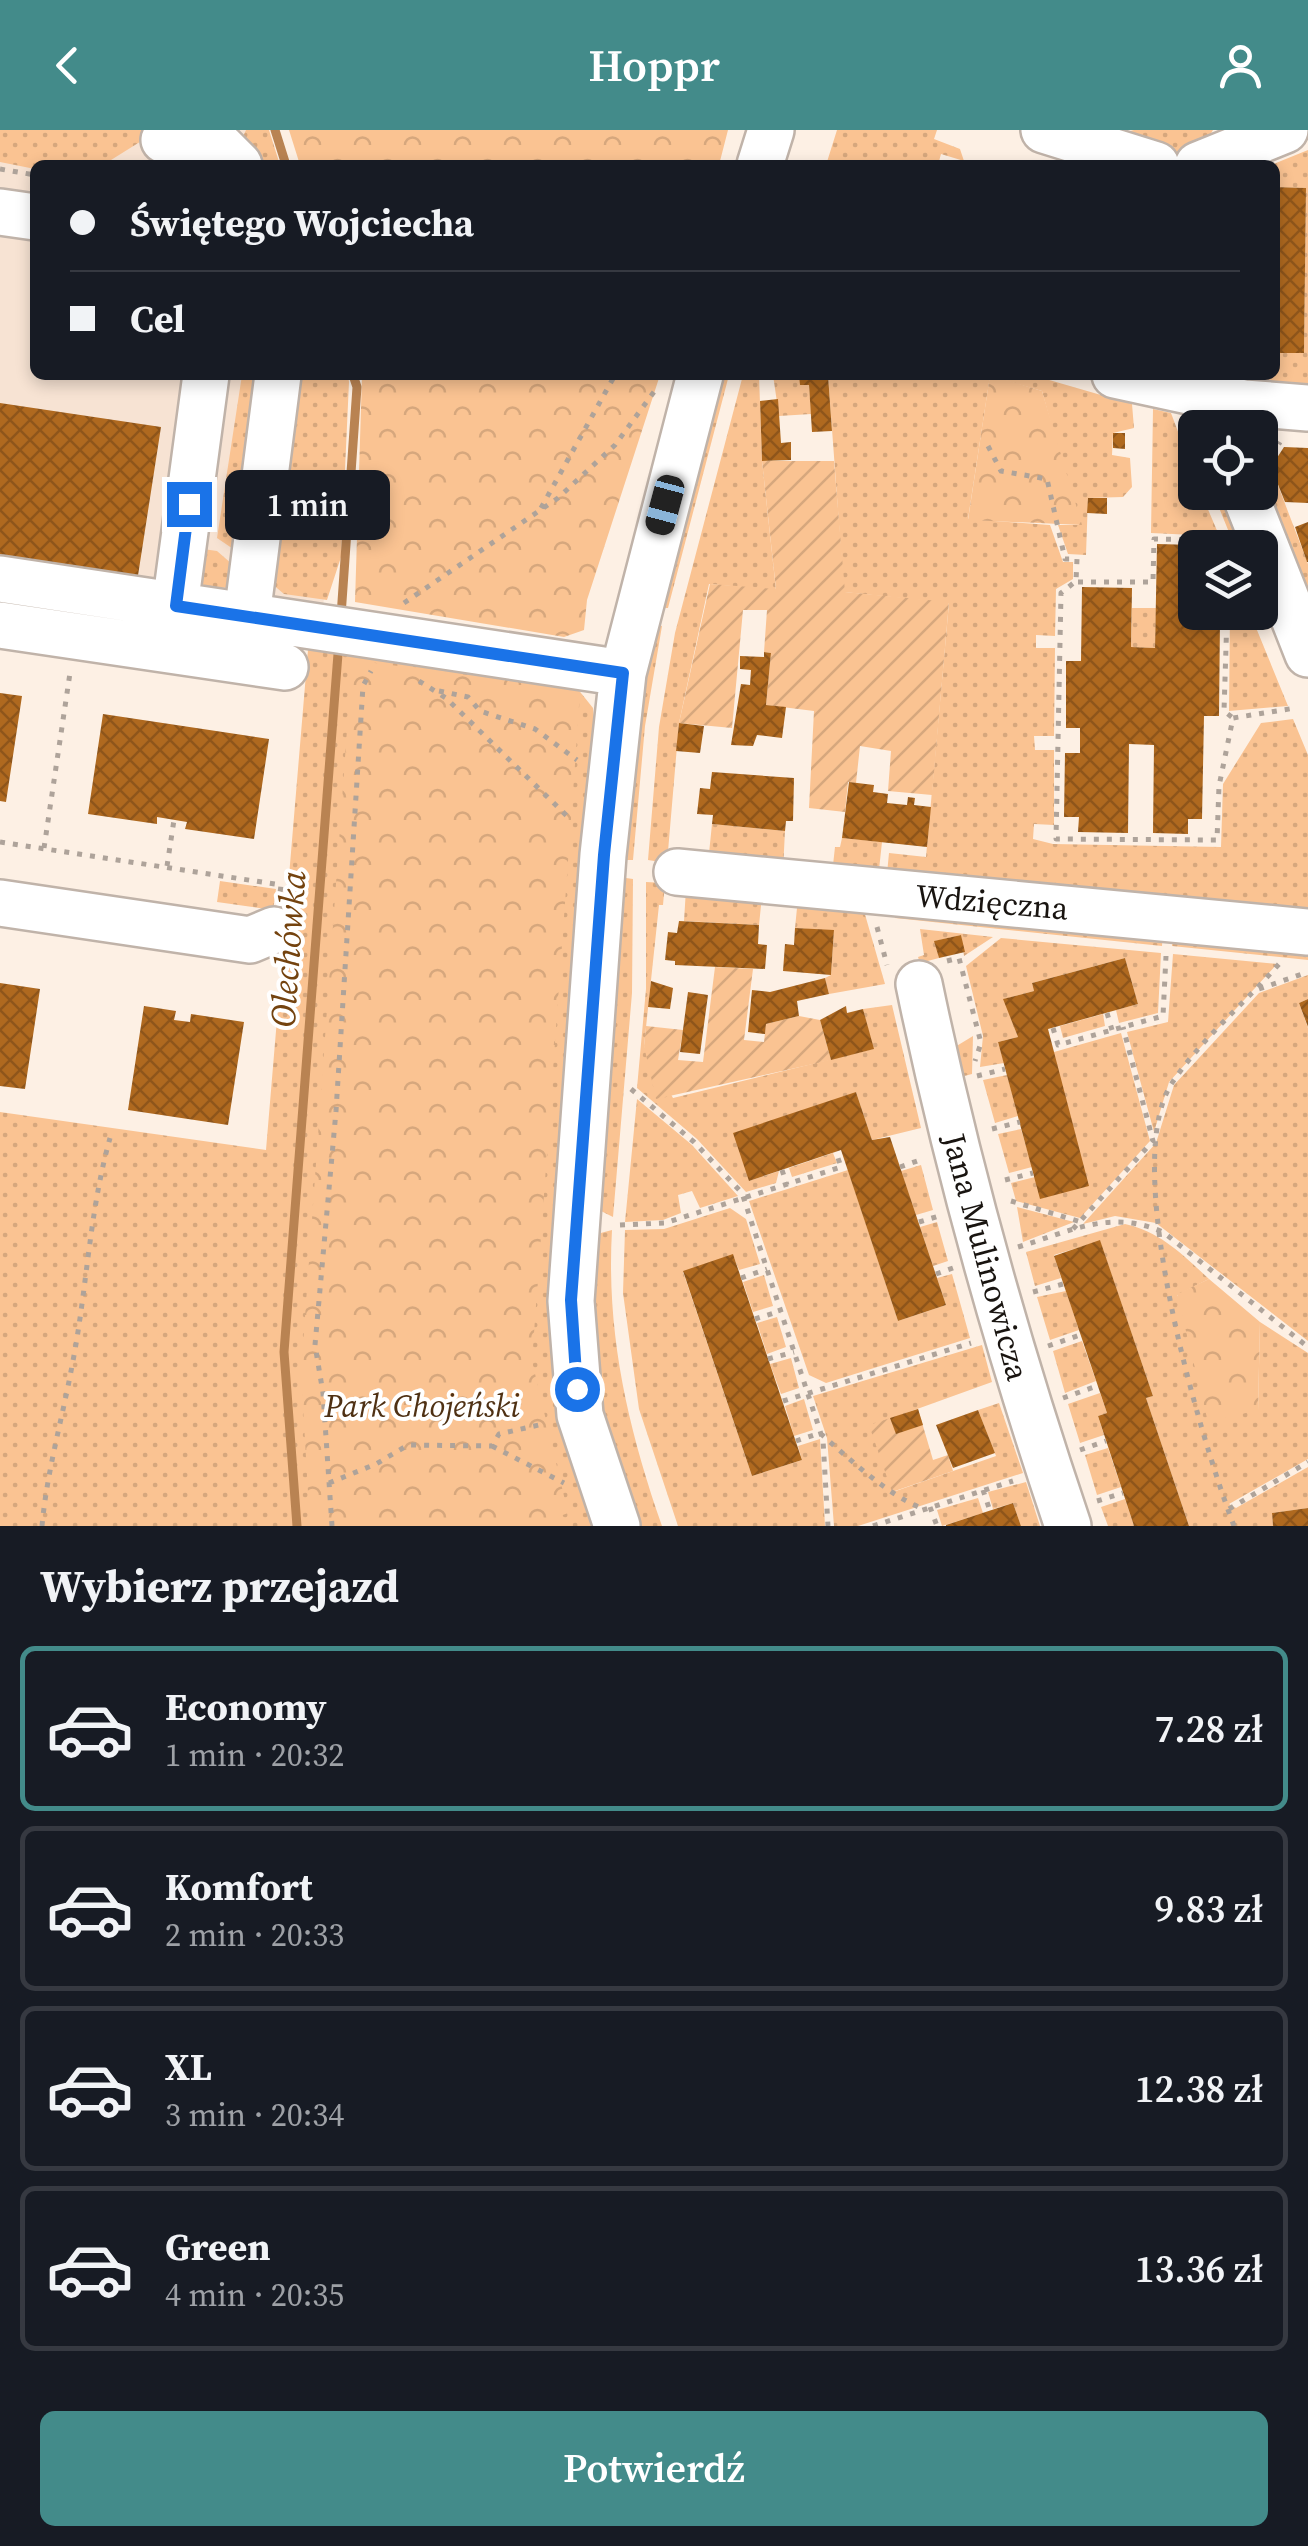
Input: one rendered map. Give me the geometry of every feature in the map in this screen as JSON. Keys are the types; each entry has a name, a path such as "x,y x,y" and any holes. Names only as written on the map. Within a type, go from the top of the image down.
{"street":[{"path":"762,160 771,130"},
{"path":"1044,130 1140,160"},
{"path":"1218,149 1285,130"},
{"path":"174,137 221,148 233,160"},
{"path":"0,212 30,217"},
{"path":"176,606 205,380"},
{"path":"246,616 277,380"},
{"path":"616,1526 580,1414 571,1300 612,766 623,673 680,380"},
{"path":"1134,380 1296,422"},
{"path":"1251,510 1308,654"},
{"path":"0,579 314,626 384,627 623,673"},
{"path":"0,625 286,667"},
{"name":"Wdzięczna","path":"677,872 1169,918 1295,946"},
{"path":"0,903 250,940 274,930"},
{"name":"Jana Mulinowicza","path":"919,984 936,1067 1024,1397 1081,1514"}],"path":[{"path":"0,170 30,174"},
{"path":"536,514 612,380"},
{"path":"332,1526 323,1392 315,1345 336,1111 363,686 386,660 384,627 536,514 615,445 679,380"},
{"path":"1278,452 1296,422"},
{"path":"988,446 1001,471 1047,479 1065,558 1077,559 1076,582 1061,594 1056,839 1217,840 1219,786 1233,718"},
{"path":"1078,582 1153,582 1154,539 1178,539"},
{"path":"1226,630 1224,711 1233,718 1296,708"},
{"path":"44,848 70,673"},
{"path":"418,680 571,820 606,824"},
{"path":"433,690 468,697 480,711 535,729 584,766 612,766"},
{"path":"167,866 174,820"},
{"path":"1053,1028 1058,1046 1162,1016 1169,918"},
{"path":"1072,1231 1153,1141 1171,1085 1295,946"},
{"path":"1256,990 1308,972"},
{"path":"1107,1012 1112,1030"},
{"path":"1122,1027 1153,1141 1158,1230 1169,1297 1234,1526"},
{"path":"977,1076 1005,1069"},
{"path":"630,1089 694,1142 744,1198 820,1433 828,1526"},
{"path":"992,1129 1020,1122"},
{"path":"42,1526 47,1476 73,1364 97,1185 110,1138"},
{"path":"620,1225 665,1223 841,1167 836,1152"},
{"path":"900,1167 926,1158"},
{"path":"782,1170 786,1184"},
{"path":"1005,1180 1034,1173"},
{"path":"1011,1201 1081,1222"},
{"path":"919,1222 942,1215"},
{"path":"1018,1248 1124,1219 1158,1230 1234,1295 1308,1347"},
{"path":"936,1274 956,1267"},
{"path":"741,1278 766,1269"},
{"path":"1030,1293 1064,1284"},
{"path":"755,1319 780,1311"},
{"path":"1046,1347 1080,1335"},
{"path":"783,1401 977,1342"},
{"path":"768,1359 794,1352"},
{"path":"1060,1399 1097,1386"},
{"path":"492,1446 499,1434 580,1414"},
{"path":"796,1441 820,1433"},
{"path":"820,1433 870,1471 892,1494 928,1508 936,1526"},
{"path":"1077,1450 1106,1442"},
{"path":"328,1483 376,1464 408,1445 492,1446 554,1480 580,1488 602,1483"},
{"path":"1228,1510 1308,1462"},
{"path":"877,1525 1029,1476"},
{"path":"983,1490 990,1511"},
{"path":"1081,1514 1124,1493"}],"shaded area":[{"path":"0,130 247,130 258,160 30,160 30,380 336,380 339,389 320,651 0,602"}],"green space":[{"path":"0,130 159,130 111,160 30,160 30,168 0,162"},
{"path":"246,130 269,130 278,160 248,160 241,141"},
{"path":"289,130 728,130 720,160 298,160"},
{"path":"837,130 937,130 934,139 960,149 964,160 941,154 939,160 828,160"},
{"path":"1213,130 1204,145 1179,160 1126,132"},
{"path":"1308,150 1308,395 1231,387 1232,380 1280,380 1280,353 1304,353 1306,188 1280,187 1280,161"},
{"path":"241,380 264,380 242,555 217,538"},
{"path":"290,380 349,380 341,557 327,600 284,594 265,578"},
{"path":"362,380 658,380 587,600 584,630 564,637 355,602"},
{"path":"719,380 728,380 668,608 658,608"},
{"path":"742,380 759,380 762,461 776,590 709,584 679,723 667,863 648,860 659,727 675,633"},
{"path":"774,380 800,380 801,385 809,385 811,414 779,416"},
{"path":"828,380 989,380 968,519 1050,525 1063,562 1073,562 1073,579 1056,589 1055,636 1036,635 1036,648 1055,648 1054,736 1034,736 1035,750 1054,750 1054,825 1034,824 1033,839 1053,844 1221,847 1223,784 1261,723 1293,719 1308,755 1308,922 886,884 889,853 926,857 949,603 844,592"},
{"path":"989,380 1006,380 1042,391 1082,525 968,520"},
{"path":"1004,380 1049,380 1132,404 1134,428 1113,433 1112,455 1130,458 1132,487 1123,497 1088,498 1086,555 1068,554 1058,525 1079,525 1042,391"},
{"path":"1153,409 1171,413 1178,432 1178,510 1208,510 1217,530 1151,533"},
{"path":"762,461 834,461 845,592 949,602 932,795 888,791 891,751 860,746 856,783 848,782 845,812 809,808 814,711 766,705 771,653 764,652 767,610 743,610 732,728 679,723 710,584 776,589"},
{"path":"1278,485 1308,564 1308,605 1278,545 1278,530 1270,530 1260,510 1278,510"},
{"path":"1220,510 1239,510 1248,530 1228,530"},
{"path":"196,548 217,551 240,571 234,587 203,589 194,559"},
{"path":"1132,608 1156,608 1155,648 1131,647"},
{"path":"654,624 662,626 645,726 633,860 627,860 642,696"},
{"path":"1230,630 1257,630 1288,706 1229,711"},
{"path":"308,650 364,657 370,652 577,688 593,708 595,727 549,1315 562,1422 594,1526 0,1526 0,1112 266,1150"},
{"name":"Park Chojeński","path":"352,660 559,687 580,695 532,1361 568,1513 555,1518 559,1526 310,1526 301,1373"},
{"path":"712,824 785,831 783,870 708,863"},
{"path":"842,838 882,842 878,879 832,874 835,847 840,847"},
{"path":"626,878 633,879 632,993 613,1217 599,1210"},
{"path":"220,881 276,889 273,910 217,902"},
{"path":"646,882 665,883 663,905 659,905 644,1046 673,1098 873,1049 863,1009 892,1005 921,1128 872,1140 856,1092 749,1181 779,1171 776,1183 746,1192 697,1139 637,1088 646,989"},
{"path":"686,889 762,896 759,925 684,921"},
{"path":"798,898 862,904 885,984 829,994 825,978 831,975 834,931 795,928"},
{"path":"894,904 1163,928 1162,946 895,918"},
{"path":"1173,928 1308,941 1308,960 1172,946"},
{"path":"920,929 993,937 964,956 961,935 935,941 939,958 920,963 918,957 924,955"},
{"path":"1001,938 1161,953 1158,1013 1119,1023 1116,1010 1138,1004 1125,958 1032,983 1034,991 1004,999 1018,1037 998,1042 1004,1063 980,1067 983,1036 966,966"},
{"path":"1173,954 1277,964 1169,1082 1154,1132 1127,1032 1168,1022"},
{"path":"715,967 753,969 744,1040 764,1042 766,1024 799,1016 820,1020 831,1060 656,1099 644,1046 646,1026 683,1030 678,1060 703,1062"},
{"path":"1308,975 1308,999 1299,1003 1308,1028 1308,1341 1156,1223 1115,1216 1083,1224 1156,1143 1174,1085 1259,993"},
{"path":"1103,1014 1105,1026 1063,1038 1060,1026"},
{"path":"1121,1033 1150,1141 1080,1218 1016,1201 1011,1183 1035,1177 1054,1052"},
{"path":"973,1036 972,1074 949,1080 950,1050"},
{"path":"1007,1075 1018,1116 995,1123 983,1080"},
{"path":"637,1099 692,1145 738,1196 700,1208 692,1191 678,1195 681,1213 663,1220 625,1222"},
{"path":"1021,1129 1032,1167 1009,1173 998,1134"},
{"path":"833,1153 837,1163 792,1177 789,1168"},
{"path":"921,1165 933,1210 916,1215 901,1171"},
{"path":"848,1170 898,1321 946,1305 937,1278 952,1274 970,1338 826,1383 809,1375 749,1201"},
{"path":"1017,1207 1074,1222 1023,1242"},
{"path":"730,1208 746,1219 760,1264 739,1270 733,1255 683,1272 752,1476 802,1460 798,1446 820,1439 825,1526 678,1526 639,1409 623,1293 625,1230 664,1229"},
{"path":"937,1222 948,1261 933,1266 920,1227"},
{"path":"1125,1224 1161,1239 1209,1279 1177,1295 1258,1410 1260,1322 1308,1353 1308,1459 1229,1504 1236,1508 1308,1467 1308,1508 1272,1513 1273,1526 1189,1526 1146,1398 1153,1396 1100,1241 1054,1255 1061,1278 1035,1286 1026,1252"},
{"path":"612,1230 612,1306 622,1380 662,1526 639,1526 602,1409 591,1329 597,1234"},
{"path":"764,1275 773,1306 753,1312 743,1282"},
{"path":"1209,1279 1260,1322 1258,1410 1208,1422 1177,1294"},
{"path":"1066,1291 1079,1330 1050,1340 1037,1297"},
{"path":"777,1317 786,1347 767,1354 757,1323"},
{"path":"1082,1341 1096,1381 1065,1393 1053,1351"},
{"path":"982,1345 992,1382 870,1426 893,1492 996,1456 978,1410 999,1403 1023,1473 858,1526 834,1526 827,1438 813,1396"},
{"path":"791,1358 799,1388 781,1394 770,1364"},
{"path":"1100,1393 1107,1413 1098,1416 1104,1435 1080,1443 1068,1404"},
{"path":"804,1399 813,1430 794,1436 785,1406"},
{"path":"918,1409 933,1460 948,1455 953,1471 892,1492 869,1425"},
{"path":"1108,1448 1121,1487 1097,1495 1085,1455"},
{"path":"1026,1482 1040,1526 1021,1526 1013,1503 993,1509 988,1492"},
{"path":"978,1498 983,1513 942,1526 937,1510"},
{"path":"1125,1499 1134,1526 1108,1526 1101,1507"}],"building":[{"path":"1280,187 1306,188 1304,353 1280,353"},
{"path":"800,380 828,380 832,431 812,432 809,385 800,385"},
{"path":"778,399 781,443 791,442 791,460 762,461 760,401"},
{"path":"0,403 161,427 137,582 0,562"},
{"path":"1113,433 1125,433 1125,449 1113,448"},
{"path":"1284,447 1308,448 1308,503 1285,502 1278,484 1278,456"},
{"path":"1088,498 1107,498 1107,514 1087,513"},
{"path":"1308,522 1308,562 1307,562 1295,527"},
{"path":"1157,544 1178,545 1178,630 1220,630 1219,716 1204,716 1202,819 1188,819 1188,834 1153,833 1154,745 1129,744 1128,833 1078,832 1079,817 1064,817 1065,753 1080,753 1080,728 1066,728 1066,661 1081,661 1082,587 1132,588 1131,647 1155,648"},
{"path":"764,652 771,653 766,705 786,707 782,738 757,735 753,746 731,745 741,684 750,685 751,670 740,669 740,656 764,657"},
{"path":"0,693 22,696 6,802 0,801"},
{"path":"103,714 269,739 254,839 185,829 187,822 157,817 157,824 88,814"},
{"path":"679,723 704,726 700,753 676,751"},
{"path":"712,772 794,778 793,821 786,821 785,831 712,824 713,815 697,814 700,788 710,789"},
{"path":"849,782 874,785 873,792 888,794 887,803 907,805 908,797 915,798 914,805 931,807 927,847 842,838"},
{"path":"679,921 759,925 758,944 767,945 765,969 675,965 675,961 665,960 668,932 677,933"},
{"path":"795,928 834,930 831,975 783,971 785,944 794,945"},
{"path":"961,935 965,952 939,958 934,941"},
{"path":"1125,958 1138,1004 1048,1029 1089,1186 1040,1199 998,1042 1018,1037 1003,999 1034,991 1032,983"},
{"path":"825,978 829,994 797,1001 799,1016 766,1024 765,1034 748,1032 752,990 770,992"},
{"path":"651,981 673,988 670,1009 648,1007"},
{"path":"0,983 40,989 25,1089 0,1086"},
{"path":"688,992 708,995 700,1054 680,1052"},
{"path":"1308,999 1308,1027 1299,1003"},
{"path":"144,1006 176,1011 174,1020 190,1022 191,1014 244,1022 228,1125 128,1110"},
{"path":"846,1006 847,1013 863,1009 874,1049 831,1060 820,1020"},
{"path":"856,1092 872,1140 890,1137 946,1305 898,1321 841,1150 749,1181 733,1133"},
{"path":"1100,1240 1153,1396 1146,1398 1189,1526 1134,1526 1098,1416 1107,1413 1054,1256"},
{"path":"733,1254 802,1460 752,1476 683,1271"},
{"path":"918,1409 923,1425 896,1434 890,1418"},
{"path":"978,1410 995,1453 953,1468 936,1425"},
{"path":"1013,1503 1021,1526 946,1526 946,1525"},
{"path":"1308,1508 1308,1526 1273,1526 1272,1513"}],"waterway":[{"name":"Olechówka","path":"275,130 284,160"},
{"name":"Olechówka","path":"341,616 355,380"},
{"name":"Olechówka","path":"297,1526 284,1352 339,641"}],"route":[{"path":"189,504 176,606 623,673 604,855 571,1300 577,1389"}]}
